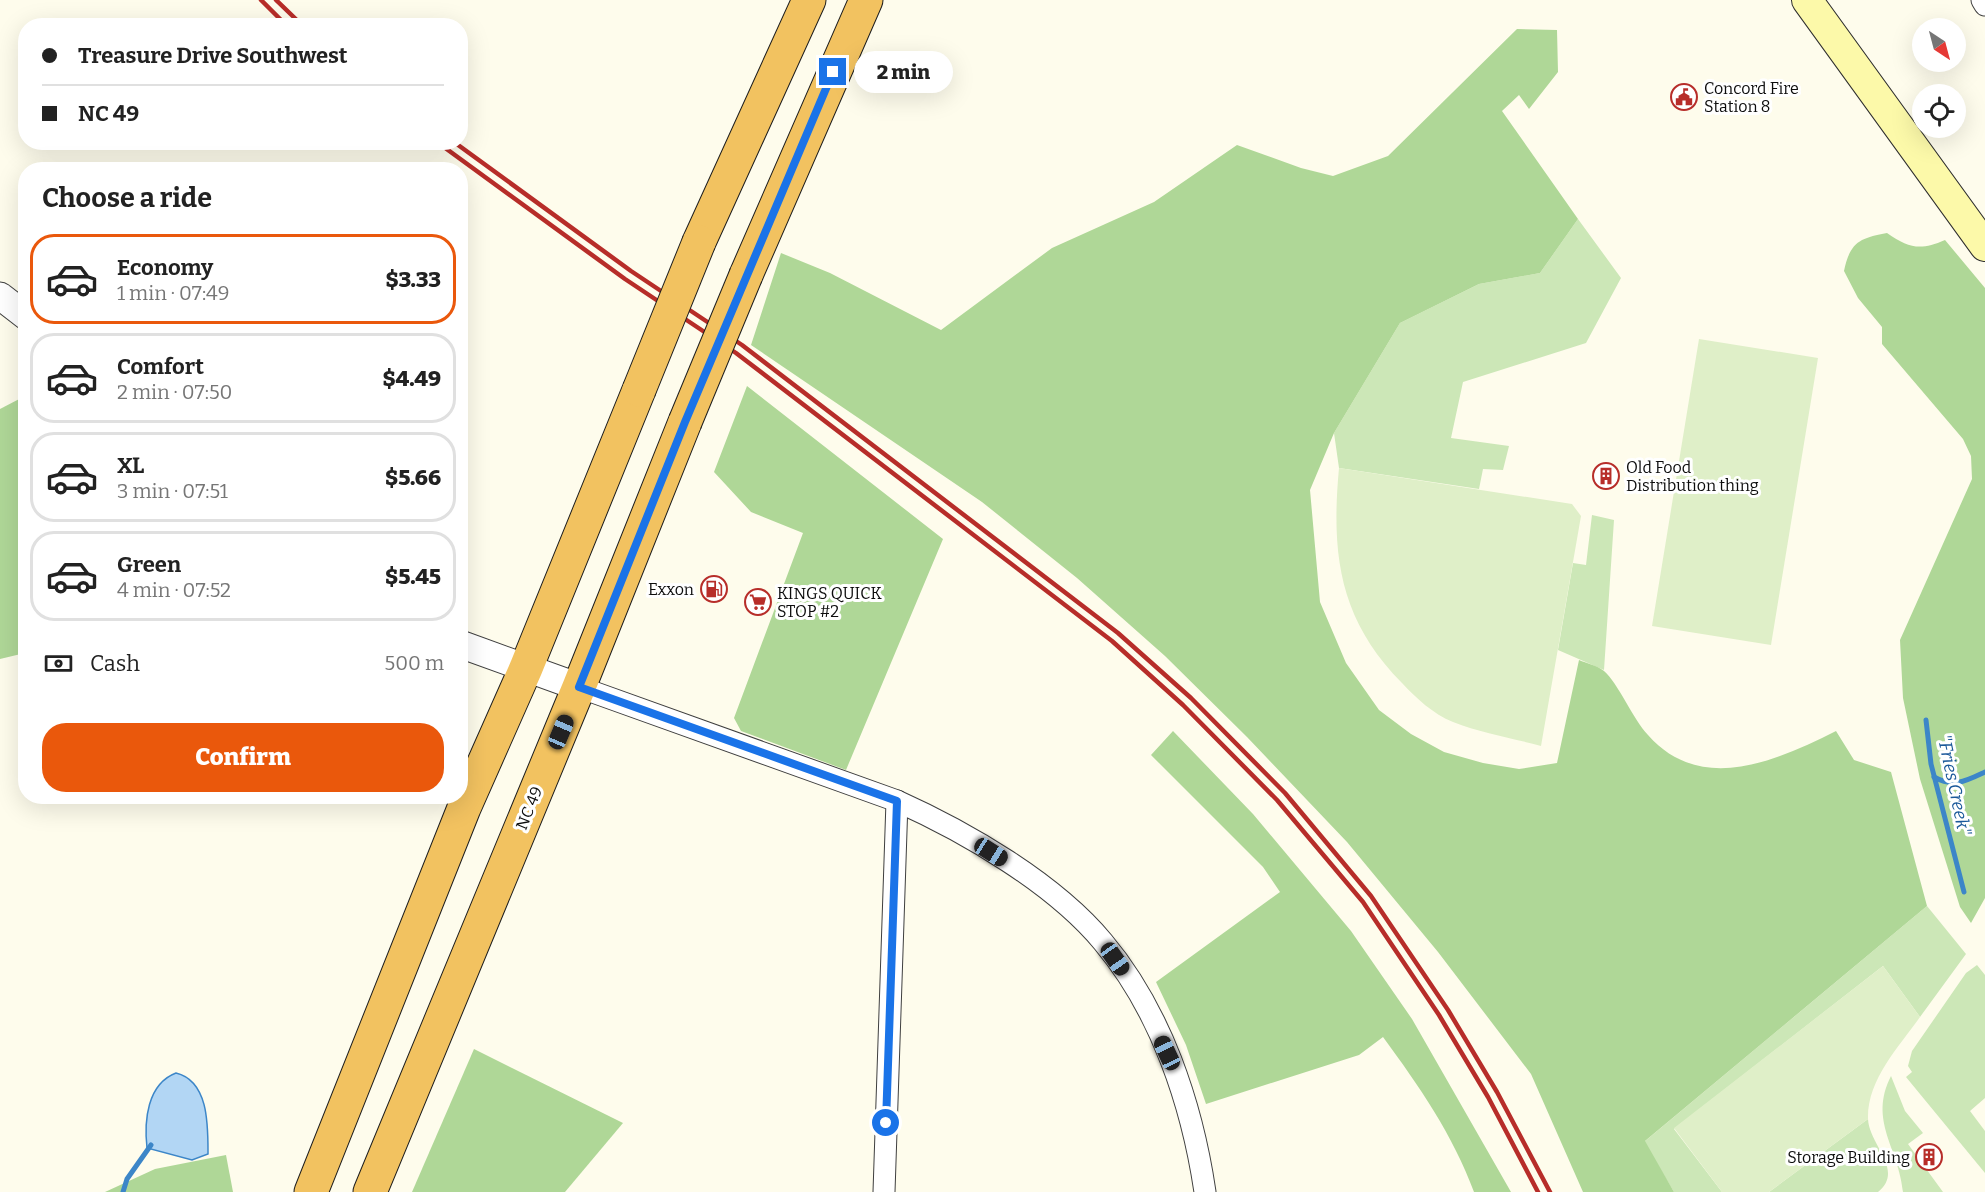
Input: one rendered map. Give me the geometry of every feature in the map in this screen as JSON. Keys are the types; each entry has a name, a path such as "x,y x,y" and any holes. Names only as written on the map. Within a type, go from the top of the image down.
{"highway":[{"path":"468,801 526,668 699,242 809,0"},
{"name":"NC 49","path":"370,1192 746,275 866,0"},
{"path":"311,1192 467,804"}],"main road":[{"path":"1808,0 1985,246"}],"street":[{"path":"1982,0 1985,5"},
{"path":"0,296 18,309"},
{"path":"468,647 897,801 929,816 1021,871 1054,896 1102,941 1140,994 1176,1073 1193,1130 1204,1192"},
{"path":"884,1192 897,801"}],"green space":[{"path":"1517,29 1557,30 1558,72 1529,109 1519,95 1502,111 1578,219 1540,273 1479,284 1400,323 1334,433 1310,490 1320,602 1346,663 1379,710 1411,734 1444,752 1483,763 1519,769 1557,763 1579,660 1604,671 1648,735 1669,753 1691,764 1715,768 1739,767 1789,753 1836,731 1854,760 1891,772 1927,906 1645,1141 1674,1192 1583,1192 1531,1074 1438,952 1347,842 1247,737 1165,656 1077,578 982,502 751,345 781,253 830,273 941,330 1052,248 1154,202 1237,145 1301,168 1333,176 1388,156"},
{"path":"1578,219 1621,278 1586,343 1463,382 1451,438 1509,446 1503,470 1483,469 1479,489 1339,468 1334,433 1400,323 1479,284 1540,273"},
{"path":"1887,233 1908,245 1921,247 1945,240 1985,288 1985,898 1971,923 1960,907 1920,779 1903,698 1900,640 1972,479 1971,456 1963,439 1882,344 1882,327 1858,298 1844,271 1849,254 1858,243"},
{"path":"1699,339 1818,358 1771,645 1652,626"},
{"path":"747,386 943,539 846,770 741,731 734,718 803,533 751,512 714,472"},
{"path":"18,400 18,655 0,659 0,409"},
{"path":"1339,468 1572,504 1581,516 1541,746 1474,729 1446,719 1419,700 1381,659 1364,634 1352,610 1344,584 1337,529"},
{"path":"1592,515 1614,520 1604,670 1558,650 1573,563 1586,565"},
{"path":"1173,731 1253,814 1351,931 1412,1019 1511,1192 1474,1192 1466,1171 1434,1111 1383,1037 1359,1055 1206,1104 1186,1045 1156,982 1280,892 1263,867 1151,755"},
{"path":"1927,906 1966,954 1920,1017 1883,966 1674,1129 1722,1192 1674,1192 1644,1142"},
{"path":"1977,965 1985,975 1985,1098 1970,1111 1985,1131 1985,1173 1906,1077 1912,1072 1908,1066 1912,1051 1966,973"},
{"path":"1883,966 1920,1017 1878,1078 1869,1105 1868,1119 1769,1192 1722,1192 1674,1128"},
{"path":"474,1049 623,1123 565,1192 412,1192"},
{"path":"1891,1076 1905,1111 1923,1133 1908,1144 1943,1192 1903,1192 1884,1121 1885,1092"},
{"path":"1868,1119 1870,1129 1887,1166 1888,1175 1885,1184 1878,1192 1769,1192"},
{"path":"226,1155 233,1192 105,1192 155,1169"}],"water":[{"path":"176,1073 195,1085 201,1095 207,1118 208,1154 192,1160 147,1148 147,1115 153,1094 166,1078"}],"waterway":[{"name":"\"Fries Creek\"","path":"1926,720 1931,764 1964,892"},
{"path":"1934,777 1954,783 1985,772"},
{"path":"123,1192 127,1179 151,1145"}],"railway":[{"path":"261,0 279,18"},
{"path":"276,0 295,18"},
{"path":"448,150 464,162"},
{"path":"465,150 631,271 742,345 1118,633 1191,698 1285,793 1371,896 1448,1010 1497,1092 1550,1192"},
{"path":"468,165 625,279 736,353 1112,641 1183,705 1277,800 1363,902 1439,1015 1488,1097 1538,1192"}],"place":[{"name":"Concord Fire Station 8","path":"1684,97"},
{"name":"Old Food Distribution thing","path":"1606,476"},
{"name":"Exxon","path":"714,589"},
{"name":"KINGS QUICK STOP #2","path":"758,602"},
{"name":"Storage Building","path":"1929,1157"}],"route":[{"path":"833,72 685,422 579,687 656,717 897,801 886,1123"}]}
